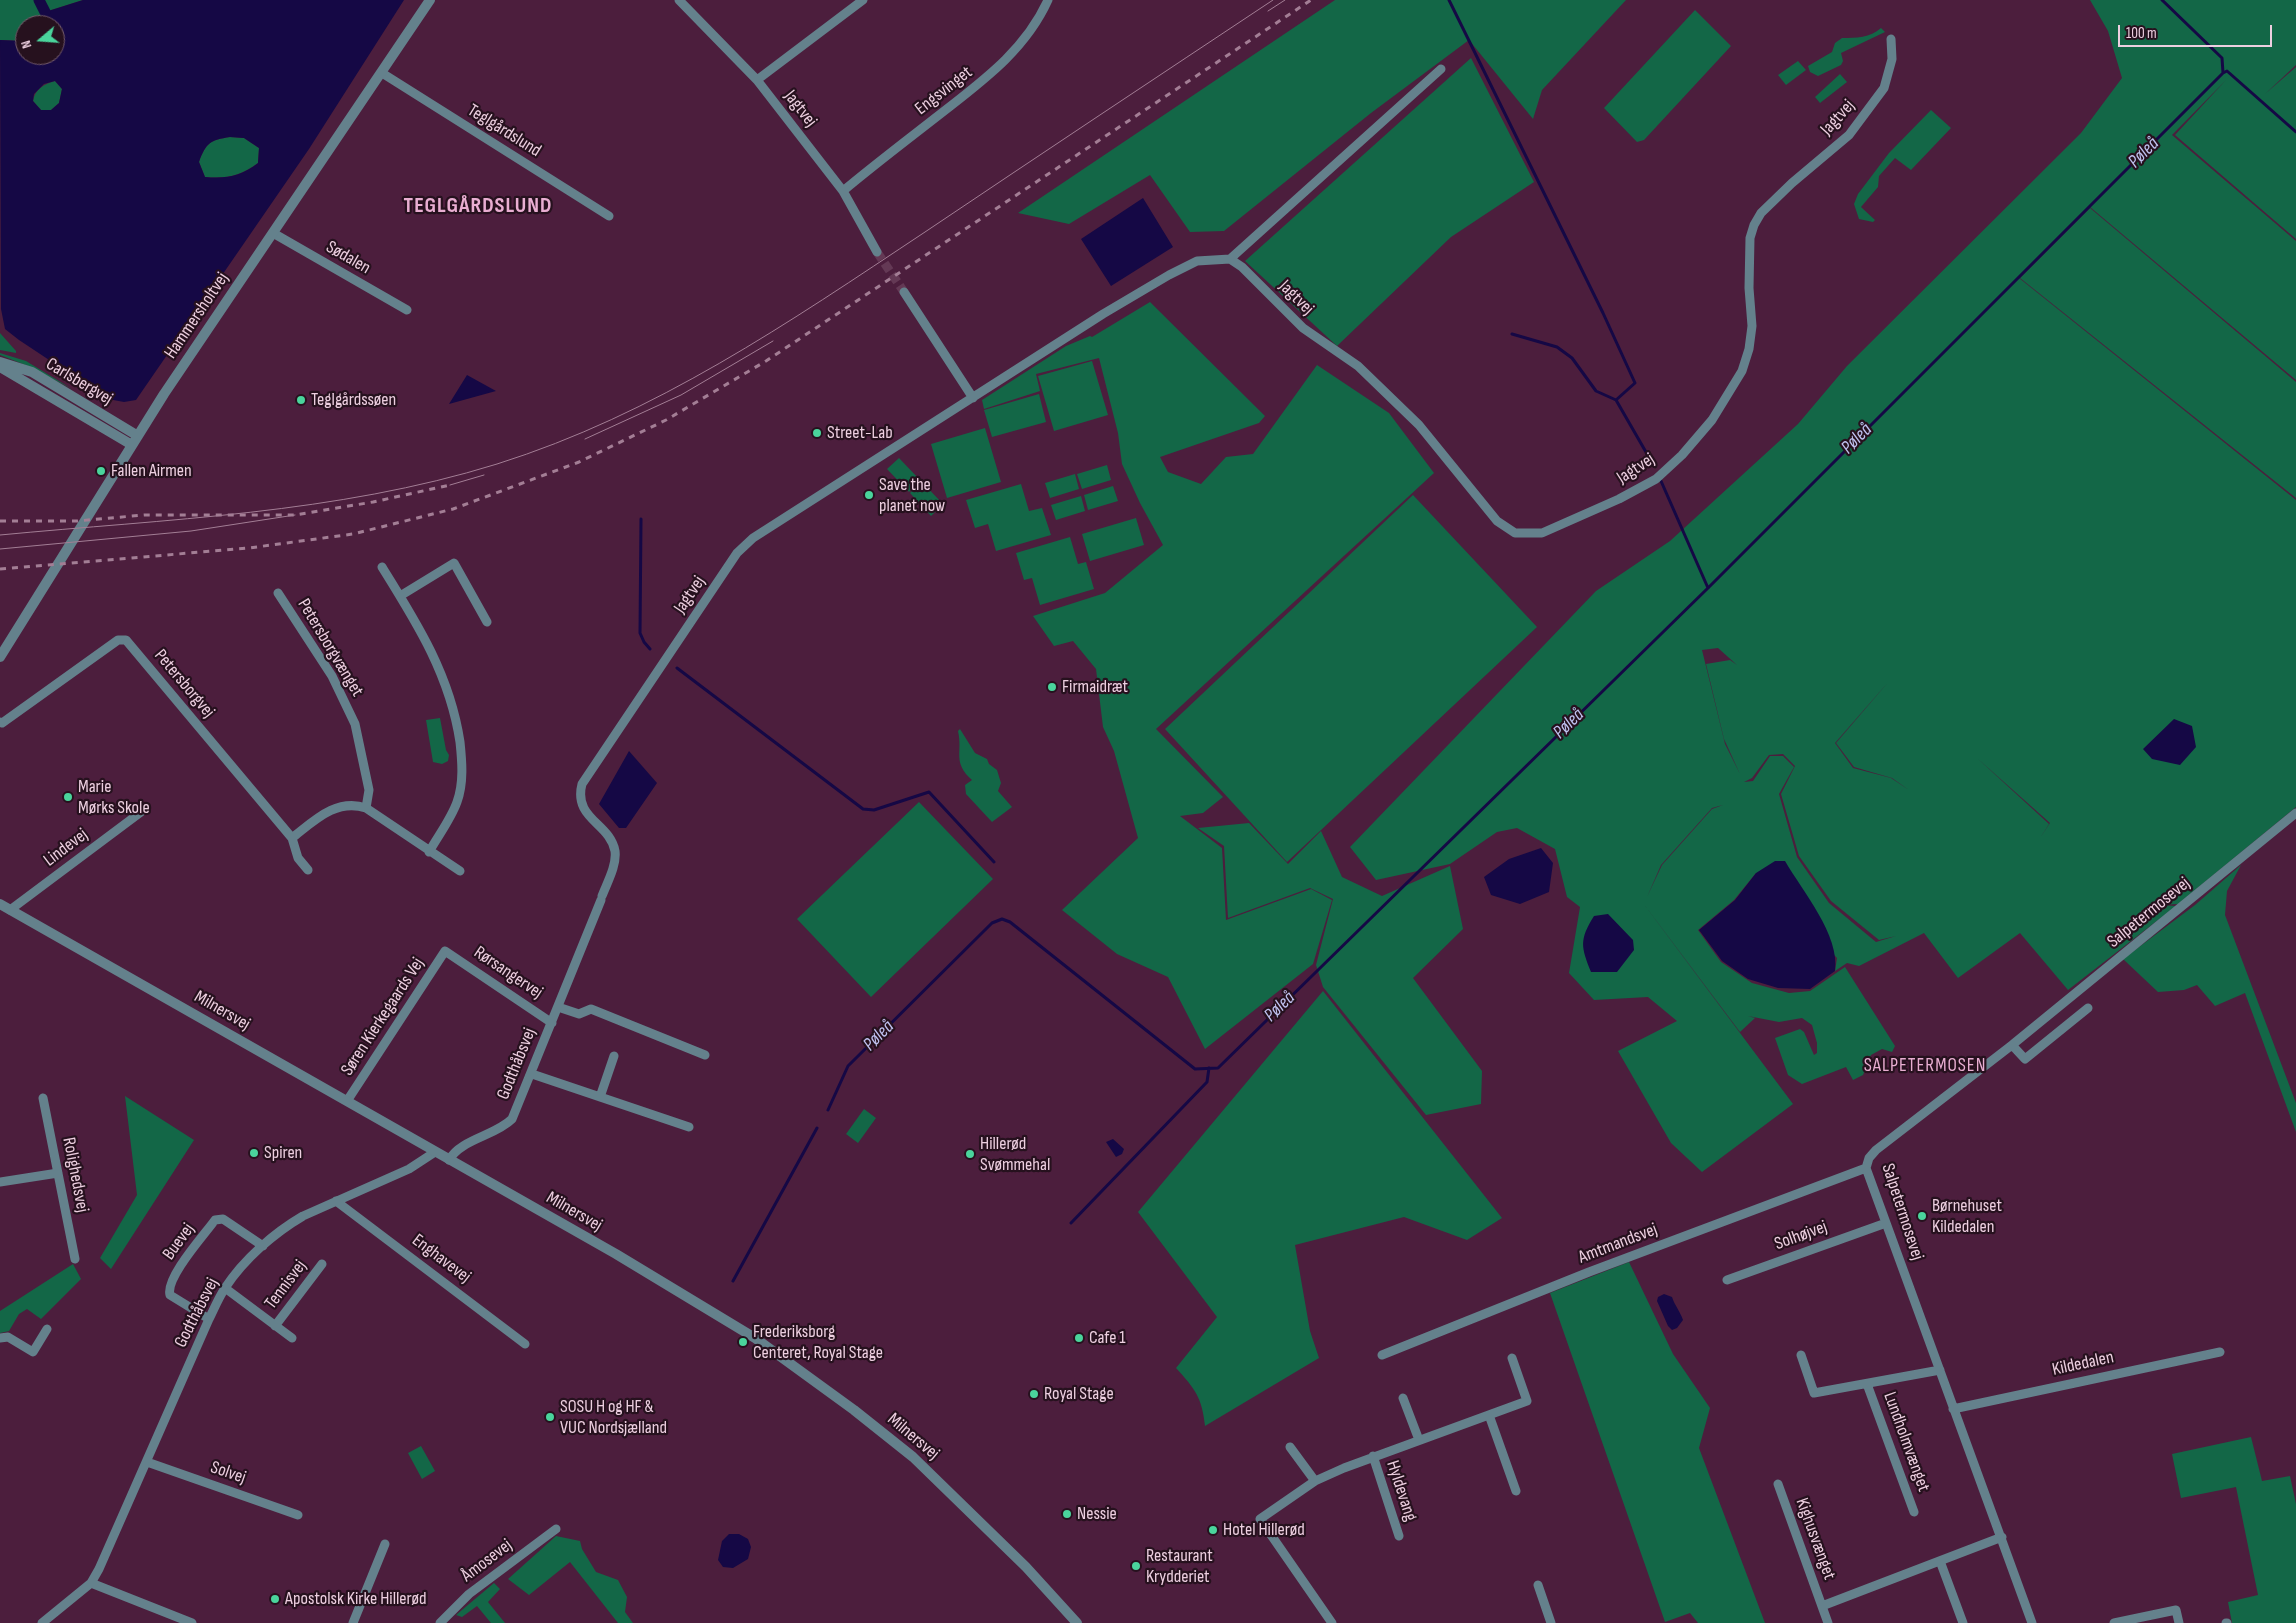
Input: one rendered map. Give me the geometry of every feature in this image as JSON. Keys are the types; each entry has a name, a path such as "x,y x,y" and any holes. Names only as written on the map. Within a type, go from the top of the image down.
{"street":[{"name":"Hammersholtvej","path":"0,656 132,445 225,302 430,0"},
{"name":"Jagtvej","path":"680,0 757,80 843,191 877,252"},
{"path":"757,80 864,0"},
{"name":"Engsvinget","path":"843,191 997,69 1025,37 1048,0"},
{"name":"Jagtvej","path":"602,898 615,858 614,849 609,838 581,806 578,796 582,784 737,553 753,538 973,398 1169,275 1197,261 1230,259 1242,267 1303,328 1358,366 1419,425 1497,521 1515,533 1542,533 1619,499 1656,479 1682,454 1712,420 1742,371 1749,349 1752,326 1749,288 1750,238 1754,225 1761,213 1792,183 1850,135 1884,88 1892,58 1891,39"},
{"path":"1230,259 1441,69"},
{"name":"Teglgårdslund","path":"382,73 609,216"},
{"name":"Sødalen","path":"273,233 407,310"},
{"path":"904,292 973,398"},
{"name":"Carlsbergvej","path":"0,362 32,372 138,436"},
{"name":"Carlsbergvej","path":"0,368 132,445"},
{"path":"400,596 454,563 487,622"},
{"path":"382,567 426,637 444,678 458,728 462,758 461,785 457,803 429,852"},
{"name":"Petersborgvænget","path":"278,593 332,676 355,724 368,790 366,808"},
{"name":"Petersborgvej","path":"0,722 2,723 118,640 126,640 292,838 298,858 308,870"},
{"path":"292,838 335,808 355,804 366,808 460,871"},
{"name":"Lindevej","path":"10,910 141,812"},
{"name":"Salpetermosevej","path":"2032,1623 1866,1168 1869,1158 1876,1150 2012,1045 2296,813"},
{"name":"Godthåbsvej","path":"450,1160 461,1148 503,1128 512,1119 532,1074 602,898"},
{"name":"Milnersvej","path":"0,904 731,1322 854,1410 937,1479 1031,1573 1077,1623"},
{"name":"Søren Kierkegaards Vej","path":"347,1101 445,951"},
{"name":"Rørsangervej","path":"445,951 552,1023"},
{"path":"558,1007 579,1014 591,1009 705,1055"},
{"path":"2012,1045 2025,1059 2088,1008"},
{"path":"600,1097 614,1056"},
{"path":"532,1074 689,1127"},
{"name":"Rolighedsvej","path":"43,1098 75,1259"},
{"name":"Godthåbsvej","path":"91,1583 147,1462 209,1319 225,1288 263,1246 287,1226 336,1201 409,1169 435,1152"},
{"name":"Amtmandsvej","path":"1382,1354 1601,1267 1866,1168"},
{"path":"0,1182 58,1174"},
{"name":"Enghavevej","path":"336,1201 525,1344"},
{"name":"Buevej","path":"209,1319 170,1295 169,1287 176,1272 215,1220 223,1219 263,1246"},
{"name":"Solhøjvej","path":"1727,1280 1886,1223"},
{"name":"Tennisvej","path":"275,1326 322,1264"},
{"name":"Tennisvej","path":"225,1288 292,1338"},
{"path":"0,1338 8,1337 34,1352 47,1329"},
{"name":"Kildedalen","path":"1953,1409 2220,1352"},
{"name":"Lundholmvænget","path":"1801,1355 1814,1393 1940,1370"},
{"name":"Hyldevang","path":"1332,1623 1260,1519 1315,1481 1373,1456 1527,1401 1512,1358"},
{"name":"Lundholmvænget","path":"1867,1384 1914,1512"},
{"name":"Hyldevang","path":"1403,1398 1419,1440"},
{"path":"1489,1415 1516,1491"},
{"path":"1290,1446 1315,1481"},
{"name":"Hyldevang","path":"1373,1456 1399,1536"},
{"name":"Solvej","path":"147,1462 298,1515"},
{"name":"Kighusvænget","path":"1778,1484 1828,1623"},
{"name":"Åmosevej","path":"440,1623 469,1594 556,1529"},
{"name":"Kighusvænget","path":"1822,1606 2002,1537"},
{"path":"353,1623 385,1544"},
{"path":"1940,1561 1963,1623"},
{"path":"42,1623 91,1583 192,1623"},
{"path":"1538,1584 1551,1623"},
{"path":"2114,1623 2176,1610 2179,1623"}],"green space":[{"path":"0,0 83,0 45,12 44,15 15,15 15,41 0,40"},
{"path":"1335,0 1626,0 1542,90 1533,119 1469,40 1371,113 1224,231 1190,232 1150,175 1069,224 1018,213"},
{"path":"2090,0 2296,0 2296,65 2265,94 2296,67 2296,239 2175,135 2226,80 2172,135 2296,241 2296,380 2090,207 2019,278 2296,500 2296,807 2178,904 2158,905 2176,906 2068,990 2020,933 1958,978 1924,933 1859,966 1847,963 1835,971 1837,958 1756,873 1734,900 1698,930 1721,962 1752,983 1789,993 1810,991 1845,967 1895,1046 1892,1052 1882,1049 1871,1055 1863,1075 1853,1080 1846,1067 1802,1084 1788,1075 1775,1038 1800,1029 1804,1032 1814,1055 1817,1053 1817,1043 1812,1025 1802,1018 1779,1022 1748,1016 1755,1018 1740,1032 1643,903 1793,1104 1702,1172 1671,1143 1618,1051 1677,1021 1648,997 1594,1000 1569,973 1580,907 1567,897 1555,849 1517,828 1497,832 1450,864 1376,880 1350,847 1596,591 1670,541 1798,424 1847,366 2081,133 2122,78 2108,31","holes":["1718,648 1737,665 1730,660 1706,664 1724,739 1740,774 1725,744 1702,650","1890,680 1836,743 1854,767 1892,778 1909,790 1891,778 1853,768 1835,743","1783,754 1795,766 1781,794 1799,856 1831,901 1879,940 1896,936 1876,942 1829,903 1797,857 1779,794 1794,767 1783,756 1770,756 1753,781 1744,782 1752,778 1769,755","1977,758 2050,823 2040,838 2049,824","1723,805 1712,809 1662,865 1647,897 1661,865 1712,808"]},
{"path":"1695,10 1731,46 1644,140 1637,142 1604,108"},
{"path":"1881,28 1885,32 1841,53 1843,61 1841,65 1818,76 1810,72 1808,66 1832,52 1835,43 1842,38 1868,36"},
{"path":"1471,58 1534,182 1451,237 1337,346 1245,261"},
{"path":"1798,61 1806,70 1786,85 1778,75"},
{"path":"1840,74 1847,82 1820,103 1815,97"},
{"path":"55,81 62,89 59,103 51,110 41,110 33,101 34,97 44,85"},
{"path":"1931,110 1951,128 1911,170 1895,158 1879,176 1878,187 1861,207 1875,220 1873,222 1859,219 1854,204 1858,194 1889,153"},
{"path":"230,137 244,138 259,148 258,163 233,176 205,177 199,162 204,150 213,141"},
{"path":"2090,208 2296,382 2296,498 2020,278"},
{"path":"1150,302 1265,416 1259,423 1160,457 1168,472 1201,484 1226,457 1253,454 1317,365 1389,413 1434,473 1156,729 1223,797 1203,813 1180,816 1222,848 1226,920 1311,889 1332,900 1313,964 1205,1049 1168,977 1117,954 1062,910 1138,838 1114,751 1103,727 1096,669 1073,641 1054,646 1033,616 1105,593 1163,545 1140,503 1122,464 1118,433 1099,358 1036,374 1040,391 984,409 982,400 1066,346 1090,336 1092,337"},
{"path":"0,333 16,351 16,353 0,350"},
{"path":"0,353 26,361 72,389 28,366 0,355"},
{"path":"1092,361 1108,415 1054,431 1038,376"},
{"path":"1039,394 1046,422 992,437 984,410"},
{"path":"985,428 1001,482 947,498 931,444"},
{"path":"899,458 920,480 909,492 887,469"},
{"path":"1107,465 1111,480 1082,489 1077,474"},
{"path":"1075,474 1079,489 1050,498 1045,483"},
{"path":"921,481 943,504 931,516 910,493"},
{"path":"1021,484 1029,511 1042,508 1051,535 996,551 988,524 975,528 966,500"},
{"path":"1113,486 1118,501 1088,510 1084,495"},
{"path":"1413,495 1537,627 1287,862 1165,729"},
{"path":"1081,496 1085,511 1056,520 1051,505"},
{"path":"1136,518 1144,545 1090,561 1082,534"},
{"path":"1070,537 1078,564 1086,562 1094,589 1040,605 1032,578 1024,580 1016,553"},
{"path":"440,718 446,750 449,755 448,761 442,764 433,762 426,720"},
{"path":"960,729 975,753 987,759 989,764 997,770 1001,783 998,791 1012,807 992,822 966,794 965,785 972,780 962,768 960,762 958,731"},
{"path":"919,802 993,879 871,997 797,919"},
{"path":"1249,823 1288,864 1321,831 1342,877 1382,896 1450,866 1463,929 1413,978 1482,1071 1481,1104 1426,1115 1323,987 1316,965 1333,899 1310,888 1228,918 1224,846 1198,828"},
{"path":"2241,865 2227,891 2225,915 2296,1103 2296,1132 2245,993 2215,1006 2197,985 2184,990 2158,992 2123,959 2195,905"},
{"path":"1323,991 1502,1218 1467,1240 1404,1217 1295,1245 1310,1331 1319,1358 1205,1426 1200,1400 1176,1368 1217,1317 1138,1212"},
{"path":"125,1096 194,1140 111,1269 100,1258 137,1195"},
{"path":"864,1109 876,1118 858,1143 846,1134"},
{"path":"1629,1262 1673,1354 1710,1408 1699,1448 1765,1623 1698,1623 1690,1613 1665,1622 1550,1293"},
{"path":"73,1264 81,1279 41,1319 27,1309 19,1314 9,1331 0,1333 0,1311"},
{"path":"2251,1437 2262,1481 2290,1476 2296,1504 2296,1623 2232,1623 2228,1602 2258,1595 2236,1487 2181,1498 2172,1454"},
{"path":"421,1446 435,1471 422,1479 408,1453"},
{"path":"556,1536 580,1541 582,1549 596,1572 618,1580 627,1597 625,1612 633,1623 618,1623 570,1562 529,1595 508,1579"},
{"path":"494,1583 500,1589 488,1602 505,1623 491,1623 477,1606 462,1617 456,1615"}],"shaded area":[{"path":"83,0 404,0 309,149 136,400 124,402 108,399 5,329 1,309 0,40 15,41 15,65 65,65 65,15 44,15 45,12","holes":["55,81 62,89 59,103 51,110 41,110 33,101 34,94 44,84","230,137 244,138 259,148 258,163 246,171 233,176 205,177 199,162 204,150 213,141"]},
{"path":"1143,198 1173,247 1111,286 1081,239"},
{"path":"467,375 496,391 449,404"},
{"path":"2174,719 2192,726 2196,747 2180,765 2152,759 2143,749"},
{"path":"629,751 657,783 626,828 619,828 599,804"},
{"path":"1541,848 1553,863 1549,892 1520,904 1491,895 1484,877 1509,859"},
{"path":"1775,861 1785,861 1819,914 1832,943 1835,971 1810,989 1778,988 1748,979 1722,961 1699,930 1735,900 1756,873"},
{"path":"1608,914 1633,940 1634,950 1617,972 1591,972 1583,944 1586,931 1594,916"},
{"path":"1113,1139 1124,1149 1122,1154 1116,1157 1106,1142"},
{"path":"1664,1294 1672,1297 1683,1320 1677,1328 1672,1330 1668,1326 1657,1301 1658,1297"},
{"path":"729,1534 739,1534 748,1539 751,1547 748,1559 733,1568 723,1567 718,1560 722,1541"}],"waterway":[{"path":"39,0 45,12"},
{"path":"1449,0 1603,313 1635,383 1616,400 1654,466"},
{"name":"Pøleå","path":"828,1110 848,1066 992,923 1002,919 1010,922 1195,1069 1218,1068 1708,588 2223,73 2222,58 2162,0"},
{"path":"2223,73 2227,71 2296,132"},
{"path":"1512,334 1557,347 1572,358 1596,391 1616,400"},
{"path":"1661,481 1708,588"},
{"path":"641,519 640,633 650,649"},
{"path":"677,668 863,809 874,810 929,792 994,862"},
{"path":"1071,1223 1207,1082 1209,1068"},
{"name":"Pøleå","path":"733,1281 817,1128"}],"tunnel":[{"path":"877,252 904,292"}],"tram line":[{"path":"0,535 188,519 313,504 375,494 436,481 497,464 555,443 612,419 666,393 823,300 1273,0"},
{"path":"1268,11 1285,0"},
{"path":"585,439 681,395 773,341"},
{"path":"450,485 484,475"},
{"path":"0,549 191,531 295,515"}],"railway":[{"path":"0,569 249,548 353,534 453,509 579,462 666,420 766,361 1311,0"},
{"path":"0,521 77,521 144,515 295,515 373,502 450,485"}],"place":[{"name":"Teglgårdssøen","path":"301,400"},
{"name":"Street-Lab","path":"817,433"},
{"name":"Fallen Airmen","path":"101,471"},
{"name":"Save the planet now","path":"869,495"},
{"name":"Firmaidræt","path":"1052,687"},
{"name":"Marie Mørks Skole","path":"68,797"},
{"name":"Spiren","path":"254,1153"},
{"name":"Hillerød Svømmehal","path":"970,1154"},
{"name":"Børnehuset Kildedalen","path":"1922,1216"},
{"name":"Cafe 1","path":"1079,1338"},
{"name":"Frederiksborg Centeret, Royal Stage","path":"743,1342"},
{"name":"Royal Stage","path":"1034,1394"},
{"name":"SOSU H og HF & VUC Nordsjælland","path":"550,1417"},
{"name":"Nessie","path":"1067,1514"},
{"name":"Hotel Hillerød","path":"1213,1530"},
{"name":"Restaurant Krydderiet","path":"1136,1566"},
{"name":"Apostolsk Kirke Hillerød","path":"275,1599"}],"district":[{"name":"TEGLGÅRDSLUND","path":"478,206"},
{"name":"SALPETERMOSEN","path":"1925,1066"}]}
